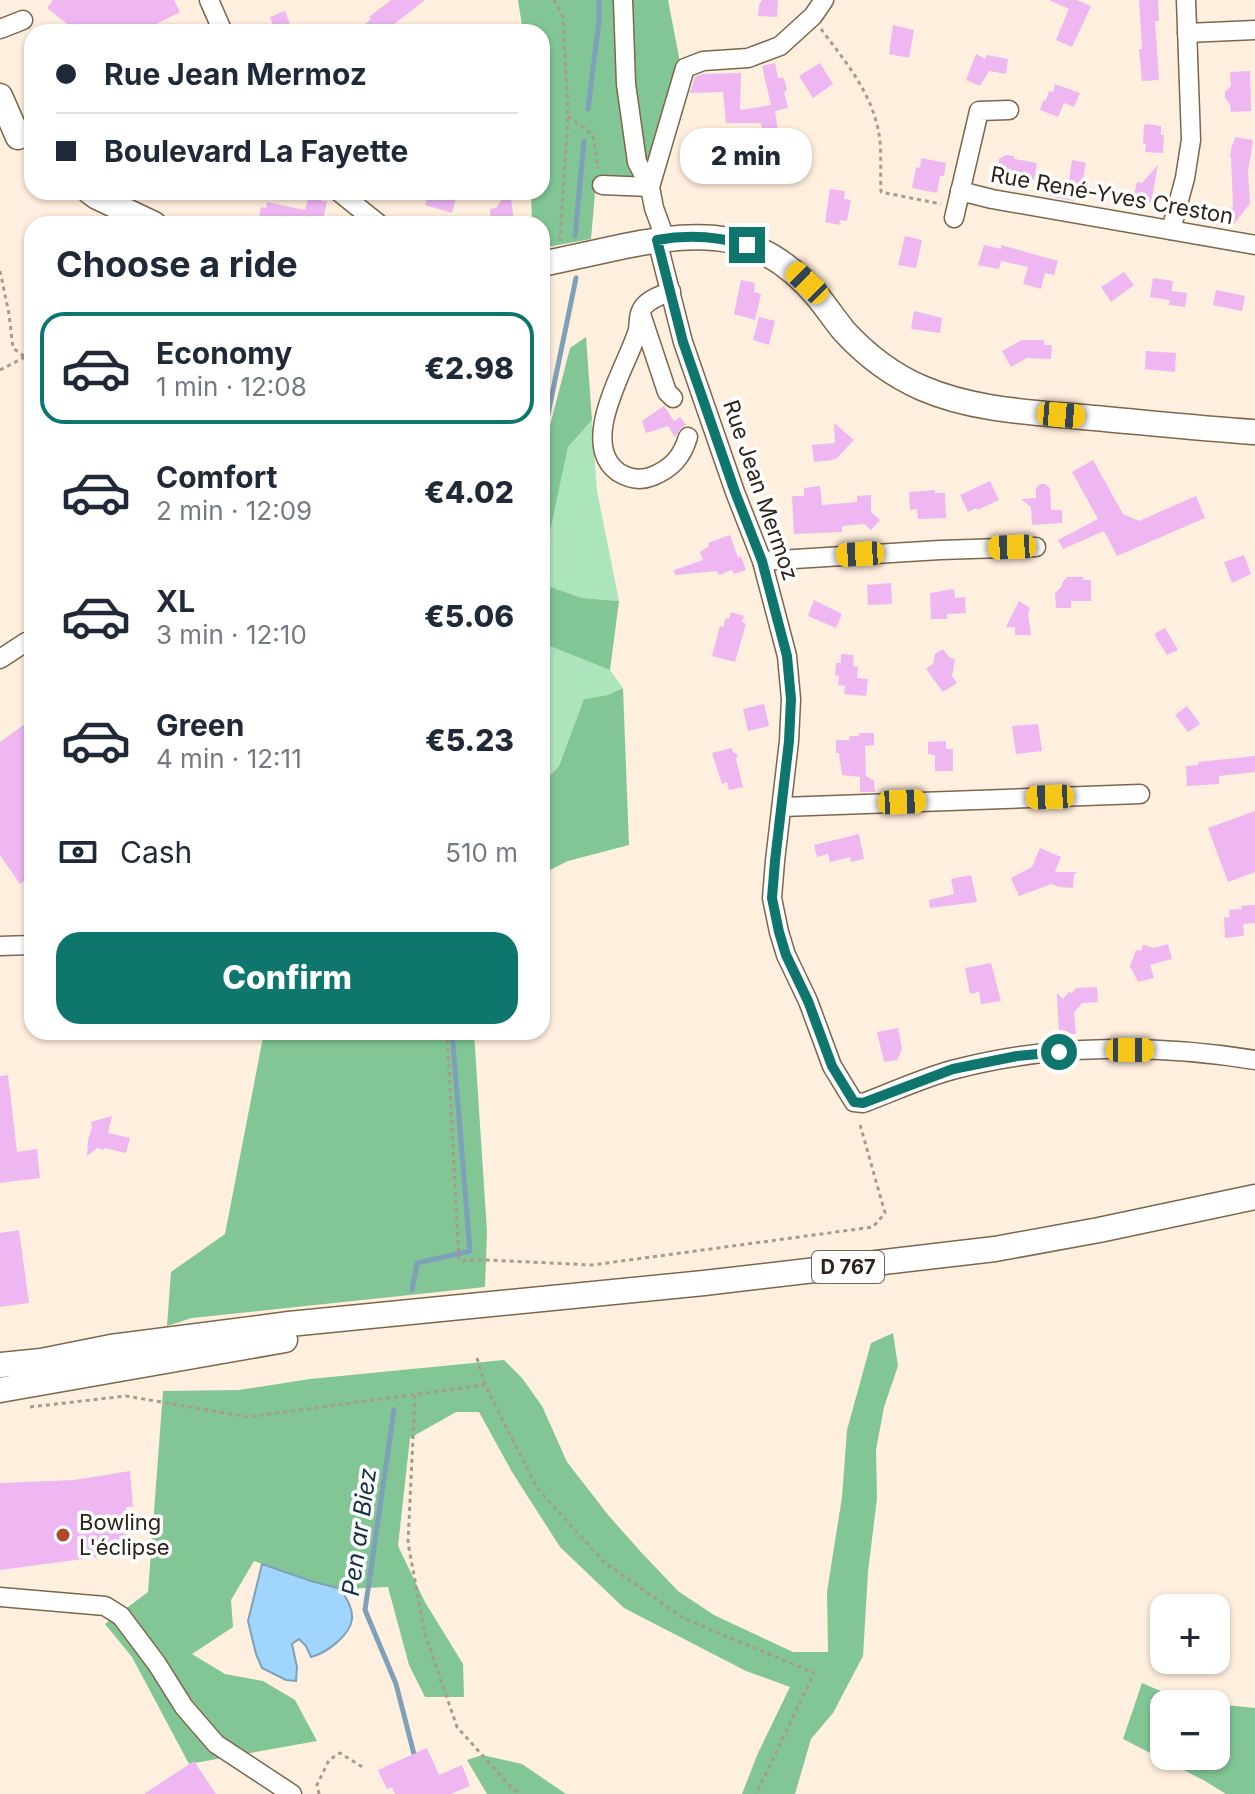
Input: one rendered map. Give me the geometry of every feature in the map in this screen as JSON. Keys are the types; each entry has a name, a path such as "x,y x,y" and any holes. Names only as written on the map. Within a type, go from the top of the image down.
{"main road":[{"path":"0,96 17,139"},
{"path":"103,200 137,216"},
{"path":"551,256 661,239 718,237 747,245 795,272 861,349 891,371 946,398 1001,410 1254,437"},
{"name":"D 767","path":"0,1365 289,1324 704,1283 995,1249 1255,1197"},
{"name":"D 767","path":"0,1390 436,1310"}],"street":[{"path":"209,0 220,24"},
{"name":"Rue Jean Mermoz","path":"623,0 628,100 637,162 650,187 683,342 762,561 787,656 791,699 789,741 772,898 779,932 832,1066 854,1102"},
{"path":"602,185 650,187 685,68 703,61 748,58 780,46 813,16 824,0"},
{"path":"1171,230 1191,140 1186,0"},
{"path":"0,29 23,20"},
{"path":"1187,33 1255,30"},
{"path":"957,205 979,111 1009,110"},
{"name":"Rue René-Yves Creston","path":"957,205 992,199 1255,245"},
{"path":"349,200 369,216"},
{"path":"671,291 647,302 640,311 637,331 608,404 602,431 603,450 612,467 622,474 633,479 647,478 665,471 680,458 688,437"},
{"path":"640,311 667,392 673,398"},
{"path":"762,561 1036,547"},
{"path":"0,659 24,643"},
{"path":"782,807 1140,794"},
{"path":"0,946 24,945"},
{"path":"854,1102 863,1103 953,1069 1017,1056 1081,1050 1179,1050 1255,1060"},
{"path":"0,1597 105,1606 114,1611 157,1664 184,1707 216,1744 292,1794"}],"path":[{"path":"551,256 568,116 563,17 554,0"},
{"path":"813,16 856,76 871,106 880,136 881,192 957,205"},
{"path":"568,116 593,135 602,185"},
{"path":"0,271 13,348 24,356"},
{"path":"0,370 24,358"},
{"path":"447,1040 459,1261 592,1265 873,1227 885,1213 854,1102"},
{"path":"477,1358 485,1385 537,1488 604,1562 683,1618 814,1673 756,1794"},
{"path":"32,1406 126,1396 248,1417 485,1385"},
{"path":"415,1395 408,1543 425,1634 457,1727 520,1794"},
{"path":"319,1794 317,1785 329,1760 340,1753 364,1768"}],"green space":[{"path":"518,0 668,0 680,62 649,161 634,182 596,182 591,239 550,247 550,216 532,216 531,200 550,200 550,24 522,24"},
{"path":"586,337 592,420 568,447 550,532 550,426 570,348"},
{"path":"592,420 597,491 619,601 582,598 550,587 550,532 568,447"},
{"path":"550,587 582,598 619,601 610,670 550,646"},
{"path":"550,646 610,670 623,688 608,695 584,699 559,766 550,776"},
{"path":"623,688 629,845 568,861 550,870 550,776 559,766 584,699 608,695"},
{"path":"262,1040 474,1040 487,1232 485,1287 192,1318 167,1326 171,1272 225,1234"},
{"path":"893,1333 898,1366 884,1407 876,1450 877,1498 868,1572 863,1656 833,1713 811,1739 795,1794 742,1794 790,1687 746,1671 624,1608 560,1547 512,1472 479,1412 456,1412 410,1438 398,1546 425,1602 463,1664 464,1697 425,1697 409,1665 388,1587 341,1589 254,1561 231,1600 233,1627 192,1654 225,1674 263,1681 295,1700 317,1741 189,1764 132,1657 105,1624 148,1592 163,1391 239,1390 310,1379 504,1360 522,1378 542,1406 567,1462 609,1516 678,1591 714,1615 793,1652 828,1652 827,1592 842,1497 847,1430 871,1343"},
{"path":"1142,1683 1158,1690 1150,1690 1150,1753 1123,1739"},
{"path":"1230,1705 1255,1708 1255,1794 1226,1794 1184,1770 1230,1770"},
{"path":"482,1755 522,1764 566,1794 487,1794 467,1760"}],"water":[{"path":"262,1564 341,1589 350,1607 352,1619 347,1632 330,1648 311,1657 299,1639 292,1644 297,1667 296,1681 286,1680 262,1668 256,1654 248,1621"}],"building":[{"path":"53,0 174,0 180,12 157,24 67,24 47,8"},
{"path":"391,0 425,0 394,24 365,24 371,19 369,17"},
{"path":"762,0 778,0 777,17 758,16"},
{"path":"1049,0 1077,0 1091,6 1072,47 1056,40 1069,9"},
{"path":"1139,0 1158,0 1159,21 1155,21 1159,80 1142,81"},
{"path":"285,11 290,24 272,24 270,17"},
{"path":"893,25 914,30 909,58 889,54"},
{"path":"976,54 985,59 987,55 1008,59 1006,74 989,71 980,86 966,80"},
{"path":"775,63 778,78 784,78 787,90 784,92 788,108 775,111 780,147 765,150 761,123 726,123 723,92 690,93 695,77 702,74 741,73 740,110 771,105 762,66"},
{"path":"820,63 833,84 813,98 799,76"},
{"path":"1250,71 1251,111 1231,112 1225,98 1225,92 1231,86 1230,72"},
{"path":"1055,84 1080,93 1074,107 1064,103 1058,117 1040,110"},
{"path":"1144,125 1161,126 1163,153 1145,152"},
{"path":"1235,137 1253,140 1248,172 1251,202 1234,224 1234,221 1217,226 1213,213 1233,207 1230,157"},
{"path":"1006,155 1037,163 1034,180 1013,176 1010,188 996,185 999,159"},
{"path":"921,158 946,163 937,193 912,188"},
{"path":"1072,160 1086,163 1082,184 1077,183 1074,201 1049,196 1052,178 1069,181"},
{"path":"1158,165 1151,203 1133,199 1137,182 1142,183"},
{"path":"830,189 845,191 844,199 851,200 847,221 840,220 839,225 825,222"},
{"path":"308,200 327,202 324,216 259,216 261,207 266,208 267,202 305,210"},
{"path":"426,200 455,200 452,213 425,205"},
{"path":"501,200 511,200 513,216 491,216 490,209 496,208"},
{"path":"905,236 922,240 916,268 898,265"},
{"path":"984,245 1001,249 1001,245 1058,261 1054,275 1045,273 1041,289 1023,284 1028,267 1001,261 999,269 978,265"},
{"path":"1124,272 1134,285 1111,302 1101,287"},
{"path":"1153,278 1173,281 1170,300 1150,297"},
{"path":"741,280 755,283 754,292 761,294 755,320 734,314"},
{"path":"1216,290 1245,296 1242,311 1213,305"},
{"path":"1171,291 1187,293 1185,307 1169,305"},
{"path":"914,311 942,318 940,333 911,329"},
{"path":"759,317 775,321 769,345 753,340"},
{"path":"1022,340 1044,340 1044,345 1052,345 1051,359 1027,358 1011,367 1002,351"},
{"path":"1146,351 1176,353 1175,372 1145,369"},
{"path":"664,406 674,421 680,417 686,425 675,437 668,426 646,433 642,421"},
{"path":"834,423 854,440 835,460 814,462 812,445 835,443"},
{"path":"1093,460 1123,514 1139,521 1196,496 1205,518 1117,556 1104,531 1063,549 1058,540 1098,519 1072,472"},
{"path":"990,481 999,500 968,512 960,495"},
{"path":"1040,484 1050,488 1051,510 1062,510 1062,523 1032,525 1031,507 1021,499 1036,498 1036,488"},
{"path":"820,486 822,505 857,502 857,496 871,495 871,512 880,520 871,530 864,524 842,526 842,532 794,534 792,496 804,496 804,488"},
{"path":"935,490 935,493 945,493 946,518 918,519 917,509 910,510 909,492"},
{"path":"730,535 746,570 734,574 732,570 719,575 717,571 675,575 674,570 703,560 700,552 709,546 708,543"},
{"path":"1244,555 1251,574 1232,583 1224,562"},
{"path":"1067,577 1091,580 1091,601 1071,601 1071,608 1056,608 1055,593"},
{"path":"891,583 892,604 868,605 867,585"},
{"path":"954,589 955,598 965,597 966,613 947,614 947,619 931,619 930,593"},
{"path":"814,600 842,614 836,628 808,616"},
{"path":"1019,601 1030,608 1031,635 1015,635 1015,627 1006,627"},
{"path":"731,612 744,616 742,622 746,624 735,662 712,656 720,626 723,627"},
{"path":"1165,628 1178,650 1167,655 1154,634"},
{"path":"943,649 950,658 955,659 952,676 957,683 943,692 926,669 933,664 935,654"},
{"path":"841,654 854,655 853,666 858,667 857,678 868,679 866,696 844,694 845,686 838,685 836,663 841,663"},
{"path":"764,704 769,726 748,731 743,709"},
{"path":"1187,706 1200,724 1188,732 1175,715"},
{"path":"1038,724 1042,751 1016,754 1012,726"},
{"path":"24,725 24,881 20,884 0,855 0,742"},
{"path":"859,733 874,733 874,745 865,746 866,776 874,781 875,792 860,792 860,777 842,775 839,753 836,753 836,740 849,740 850,736 859,736"},
{"path":"946,741 946,749 953,749 953,771 935,771 935,755 928,754 928,742"},
{"path":"732,748 738,755 736,759 743,787 729,790 727,782 722,784 712,753"},
{"path":"1255,756 1255,772 1219,776 1219,784 1187,786 1186,766"},
{"path":"1255,811 1255,872 1228,882 1208,828"},
{"path":"859,834 864,859 851,862 850,857 830,862 828,854 817,857 814,845"},
{"path":"1040,848 1061,857 1055,872 1078,872 1074,874 1073,888 1051,884 1019,896 1011,878 1032,867"},
{"path":"971,875 977,902 930,908 929,900 954,894 951,879"},
{"path":"1255,905 1255,923 1243,924 1244,936 1225,938 1224,918 1230,917 1229,910"},
{"path":"1168,944 1172,959 1150,965 1154,978 1138,982 1130,966 1136,950 1141,951 1143,945 1154,948"},
{"path":"991,963 1001,1001 981,1004 979,992 970,994 965,968"},
{"path":"1097,987 1098,1002 1082,1003 1074,1013 1076,1034 1059,1035 1057,993 1063,999 1076,988"},
{"path":"898,1028 902,1049 897,1060 884,1062 877,1032"},
{"path":"8,1075 17,1152 37,1149 40,1178 0,1183 0,1076"},
{"path":"112,1116 108,1133 130,1138 126,1153 97,1148 87,1156 91,1122"},
{"path":"19,1230 29,1303 0,1307 0,1233"},
{"name":"Bowling L'éclipse","path":"130,1471 133,1507 126,1507 127,1517 123,1518 128,1553 0,1570 0,1483 74,1480"},
{"path":"427,1748 439,1775 462,1765 470,1786 451,1794 395,1794 392,1787 387,1789 378,1770"},
{"path":"194,1761 216,1794 144,1794"}],"waterway":[{"name":"Pen ar Biez","path":"588,109 599,0"},
{"name":"Pen ar Biez","path":"575,236 584,141"},
{"name":"Pen ar Biez","path":"550,404 576,278"},
{"name":"Pen ar Biez","path":"412,1290 417,1263 470,1251 453,1040"},
{"name":"Pen ar Biez","path":"394,1410 365,1610 396,1684 415,1758"}],"place":[{"name":"Bowling L'éclipse","path":"63,1535"}],"route":[{"path":"747,245 718,237 657,240 683,342 762,561 787,656 791,699 789,741 772,898 786,955 808,1001 832,1066 854,1102 863,1103 953,1069 1017,1056 1059,1052"}]}
